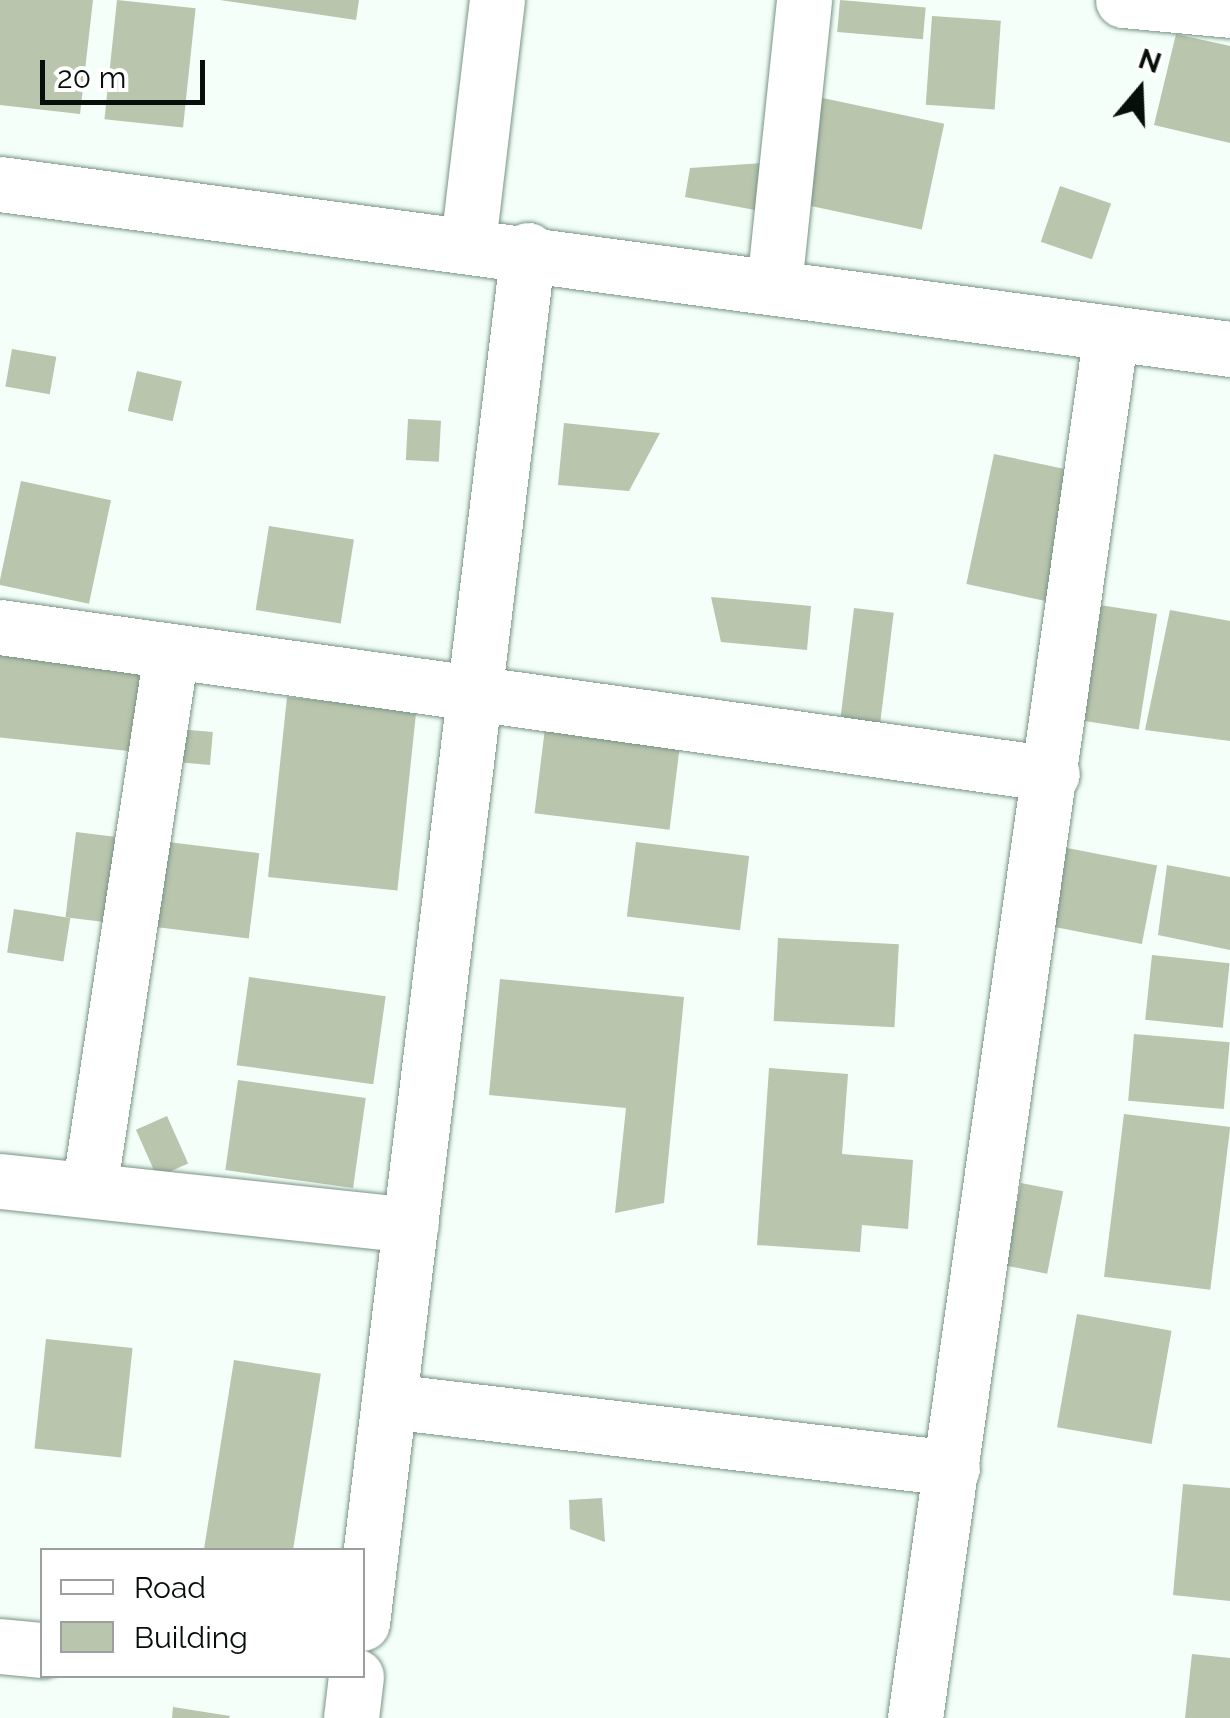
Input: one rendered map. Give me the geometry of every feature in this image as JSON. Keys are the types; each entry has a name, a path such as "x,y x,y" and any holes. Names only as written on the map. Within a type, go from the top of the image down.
{"street":[{"path":"468,244 496,0"},
{"path":"774,286 804,0"},
{"path":"1123,0 1230,10"},
{"path":"0,184 528,250 1230,349"},
{"path":"365,1599 528,250"},
{"path":"915,1718 1052,774 1111,333"},
{"path":"0,627 1052,774"},
{"path":"88,1190 171,652"},
{"path":"0,1181 411,1226"},
{"path":"390,1400 952,1468"},
{"path":"0,1646 40,1650"}],"building":[{"path":"0,0 93,0 80,114 0,105"},
{"path":"117,0 196,8 183,128 104,119"},
{"path":"220,0 359,0 356,20"},
{"path":"840,0 926,7 923,39 837,32"},
{"path":"932,16 1001,21 995,110 926,105"},
{"path":"1176,34 1230,46 1230,143 1154,125"},
{"path":"818,97 944,124 922,229 796,203"},
{"path":"763,163 755,210 685,197 690,168"},
{"path":"1060,186 1111,204 1092,259 1041,242"},
{"path":"12,349 56,357 50,394 5,386"},
{"path":"137,371 182,381 173,421 128,411"},
{"path":"408,419 441,421 439,462 406,460"},
{"path":"564,423 660,433 629,491 558,485"},
{"path":"994,454 1073,471 1046,601 966,584"},
{"path":"21,481 111,500 89,604 0,585"},
{"path":"269,526 354,539 341,623 256,610"},
{"path":"711,597 811,606 807,650 721,642"},
{"path":"1081,602 1157,614 1139,730 1063,718"},
{"path":"854,608 894,613 880,728 840,723"},
{"path":"1170,610 1230,621 1230,741 1145,730"},
{"path":"0,648 152,664 143,753 0,737"},
{"path":"287,697 416,711 397,891 268,877"},
{"path":"546,720 681,737 670,830 535,813"},
{"path":"166,728 213,732 210,765 163,761"},
{"path":"76,832 119,837 108,923 66,917"},
{"path":"160,841 259,853 249,939 150,926"},
{"path":"636,842 749,856 740,930 627,916"},
{"path":"1057,846 1157,865 1142,944 1042,925"},
{"path":"1167,865 1230,877 1230,950 1158,935"},
{"path":"14,909 70,918 63,961 7,952"},
{"path":"778,938 899,944 894,1027 774,1021"},
{"path":"1152,955 1230,963 1223,1028 1145,1020"},
{"path":"249,977 386,996 373,1084 237,1065"},
{"path":"500,979 684,997 664,1203 615,1213 626,1108 489,1095"},
{"path":"1134,1034 1230,1042 1224,1109 1128,1101"},
{"path":"769,1068 848,1074 842,1154 913,1160 908,1229 862,1225 860,1252 757,1245"},
{"path":"238,1080 366,1098 353,1188 225,1170"},
{"path":"1124,1114 1230,1127 1210,1290 1104,1277"},
{"path":"167,1116 188,1164 157,1177 136,1130"},
{"path":"1021,1183 1063,1191 1047,1274 1005,1265"},
{"path":"1077,1314 1172,1331 1152,1444 1057,1427"},
{"path":"46,1339 133,1348 121,1457 35,1448"},
{"path":"234,1360 321,1374 293,1548 204,1548"},
{"path":"1183,1484 1230,1488 1230,1601 1173,1595"},
{"path":"602,1498 605,1542 570,1529 569,1500"},
{"path":"1192,1654 1230,1658 1230,1718 1185,1718"},
{"path":"173,1707 230,1716 172,1718"}]}
